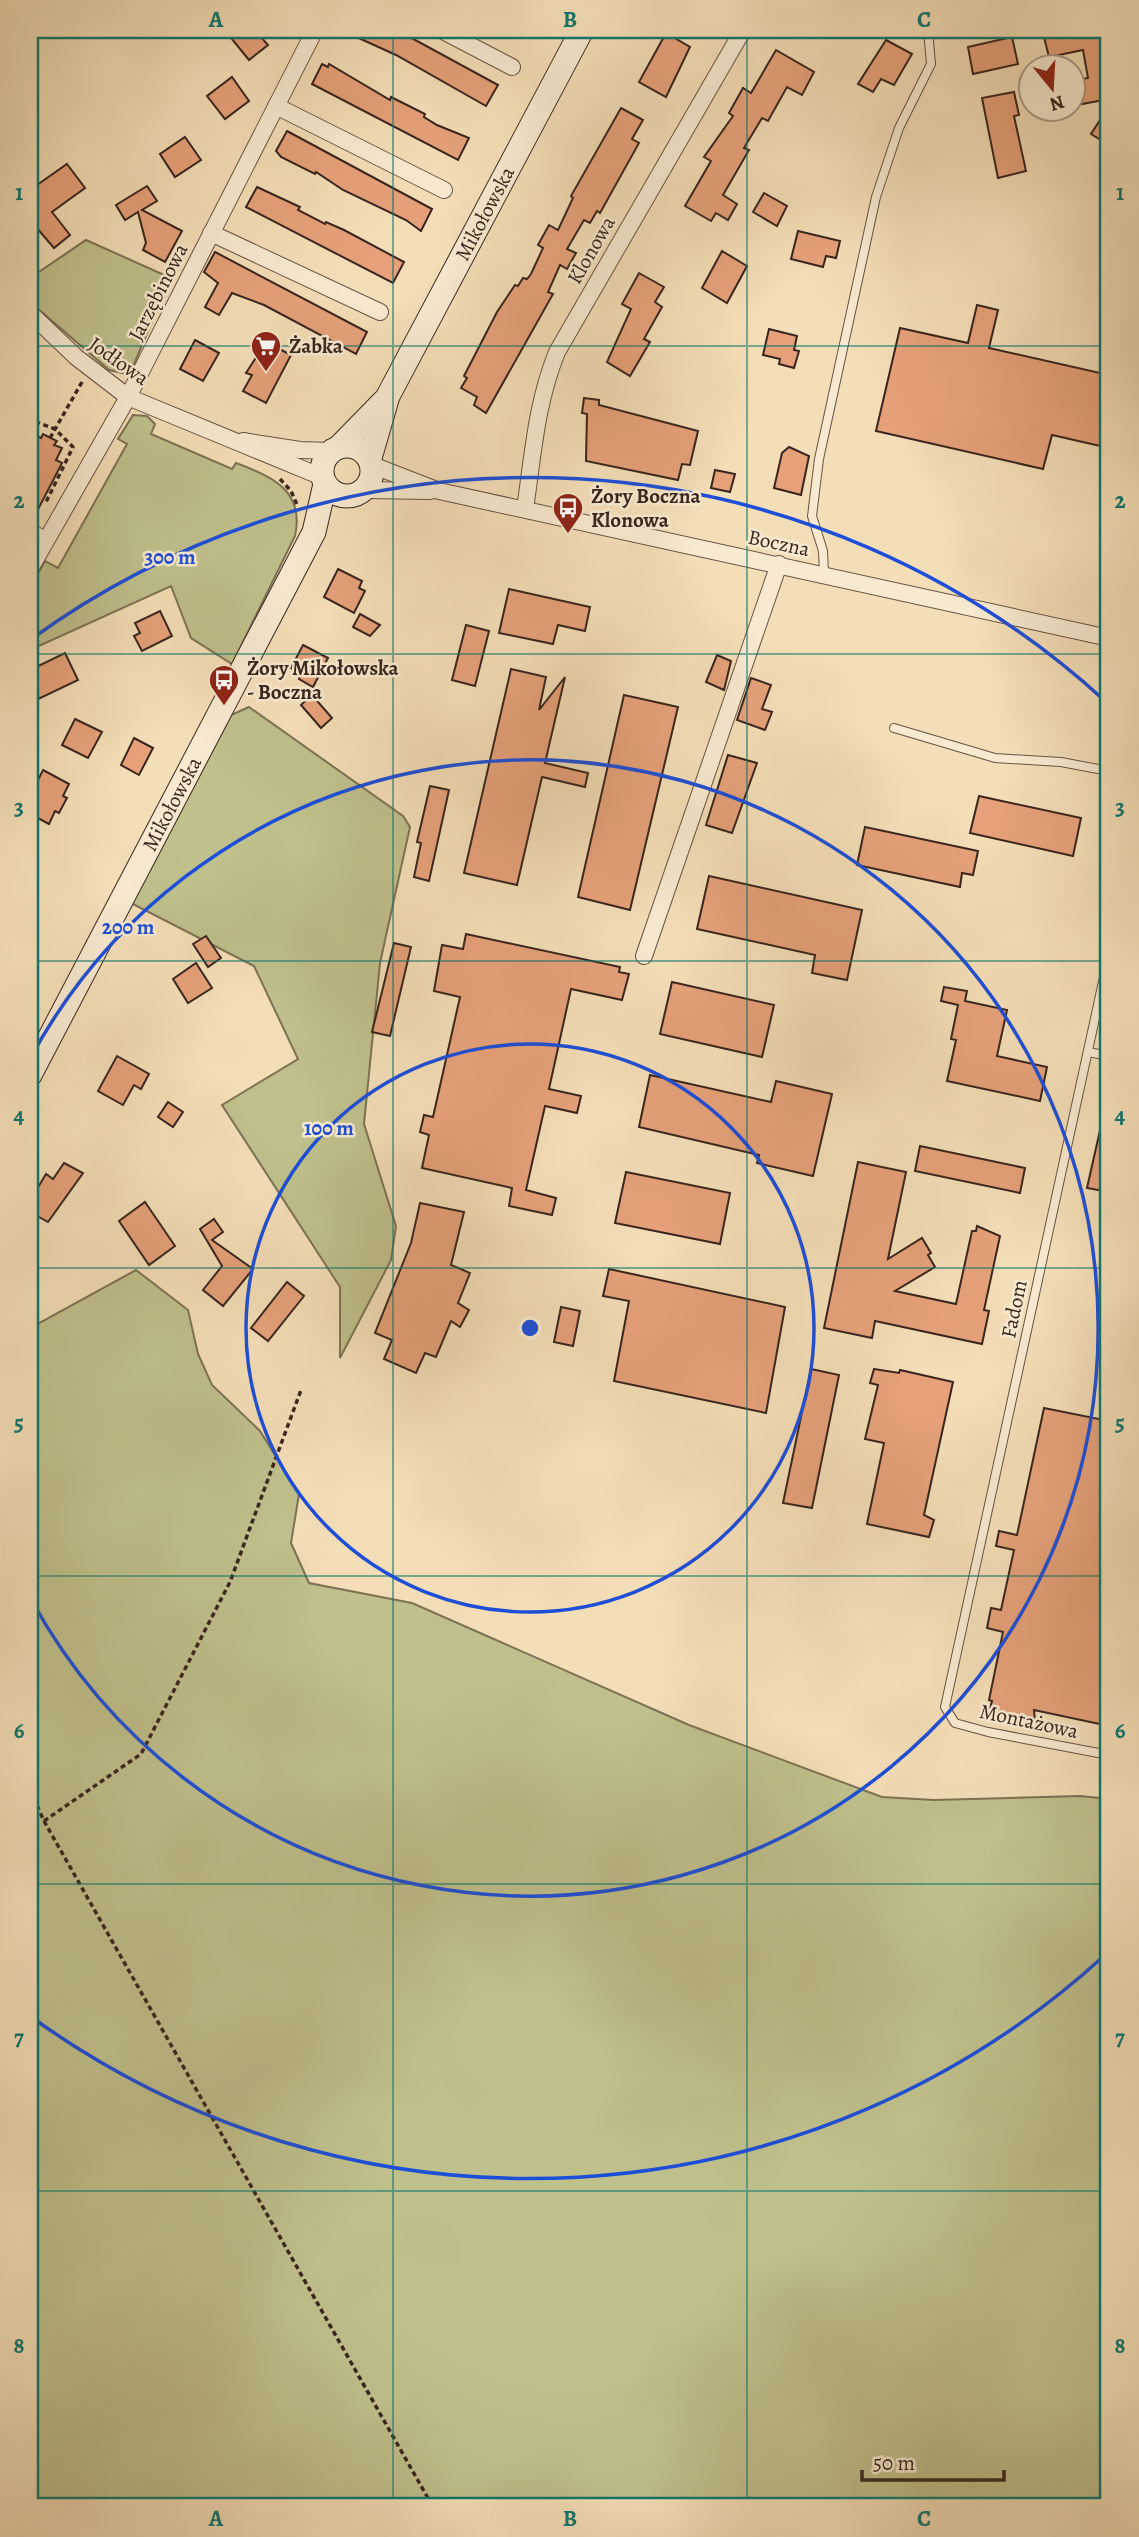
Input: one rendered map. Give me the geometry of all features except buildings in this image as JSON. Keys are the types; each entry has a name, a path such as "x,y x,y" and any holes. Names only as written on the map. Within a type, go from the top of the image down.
{"street":[{"name":"Jarzębinowa","path":"30,569 128,397 315,30"},
{"path":"441,30 512,67"},
{"name":"Mikołowska","path":"371,462 388,396 582,30"},
{"name":"Klonowa","path":"524,509 543,385 557,352 743,30"},
{"path":"276,106 444,190"},
{"path":"211,233 380,312"},
{"name":"Jodłowa","path":"30,313 76,357 128,397 235,440 263,455 324,480"},
{"name":"Mikołowska","path":"335,449 388,396"},
{"name":"Jodłowa","path":"235,440 300,450 335,449"},
{"path":"356,447 371,462 372,478 356,493 334,493 324,480 323,463 335,449 356,447"},
{"name":"Boczna","path":"371,462 439,491 1109,638"},
{"name":"Mikołowska","path":"30,1075 314,532 324,480"},
{"name":"Boczna","path":"356,493 439,491"},
{"name":"Mikołowska","path":"314,532 356,493"},
{"path":"644,956 779,564"}],"lane":[{"path":"824,575 823,551 812,516 819,459 876,197 899,128 931,64 928,30"},
{"path":"32,528 48,537"},
{"path":"894,729 995,758 1061,762 1109,771"},
{"name":"Fadom","path":"953,1671 1109,954"},
{"path":"1088,1052 1109,1056"},
{"name":"Montażowa","path":"953,1671 945,1707 955,1723 1109,1755"}],"path":[{"path":"50,438 78,388"},
{"path":"30,429 36,422 55,429 73,447 32,528"},
{"path":"44,1821 141,1754 230,1582 300,1390"},
{"path":"30,1790 44,1821 433,2507"}],"green space":[{"path":"86,240 171,278 134,364 126,374 109,370 30,302 30,278"},
{"path":"133,415 147,416 155,424 151,434 232,469 236,463 273,480 283,488 295,507 295,536 232,664 191,638 171,586 30,650 30,588 45,561 58,568 127,444 118,439"},
{"path":"249,707 403,816 410,827 380,963 364,1124 396,1226 391,1260 340,1358 340,1287 222,1105 298,1059 254,966 131,903 231,715"},
{"path":"136,1270 188,1310 198,1354 212,1385 260,1431 299,1494 291,1543 309,1583 412,1603 689,1725 882,1797 934,1800 1080,1796 1109,1799 1109,2507 30,2507 30,1328"}],"place":[{"name":"Żabka","path":"266,373"},
{"name":"Żory Boczna Klonowa","path":"568,535"},
{"name":"Żory Mikołowska - Boczna","path":"224,707"}]}
